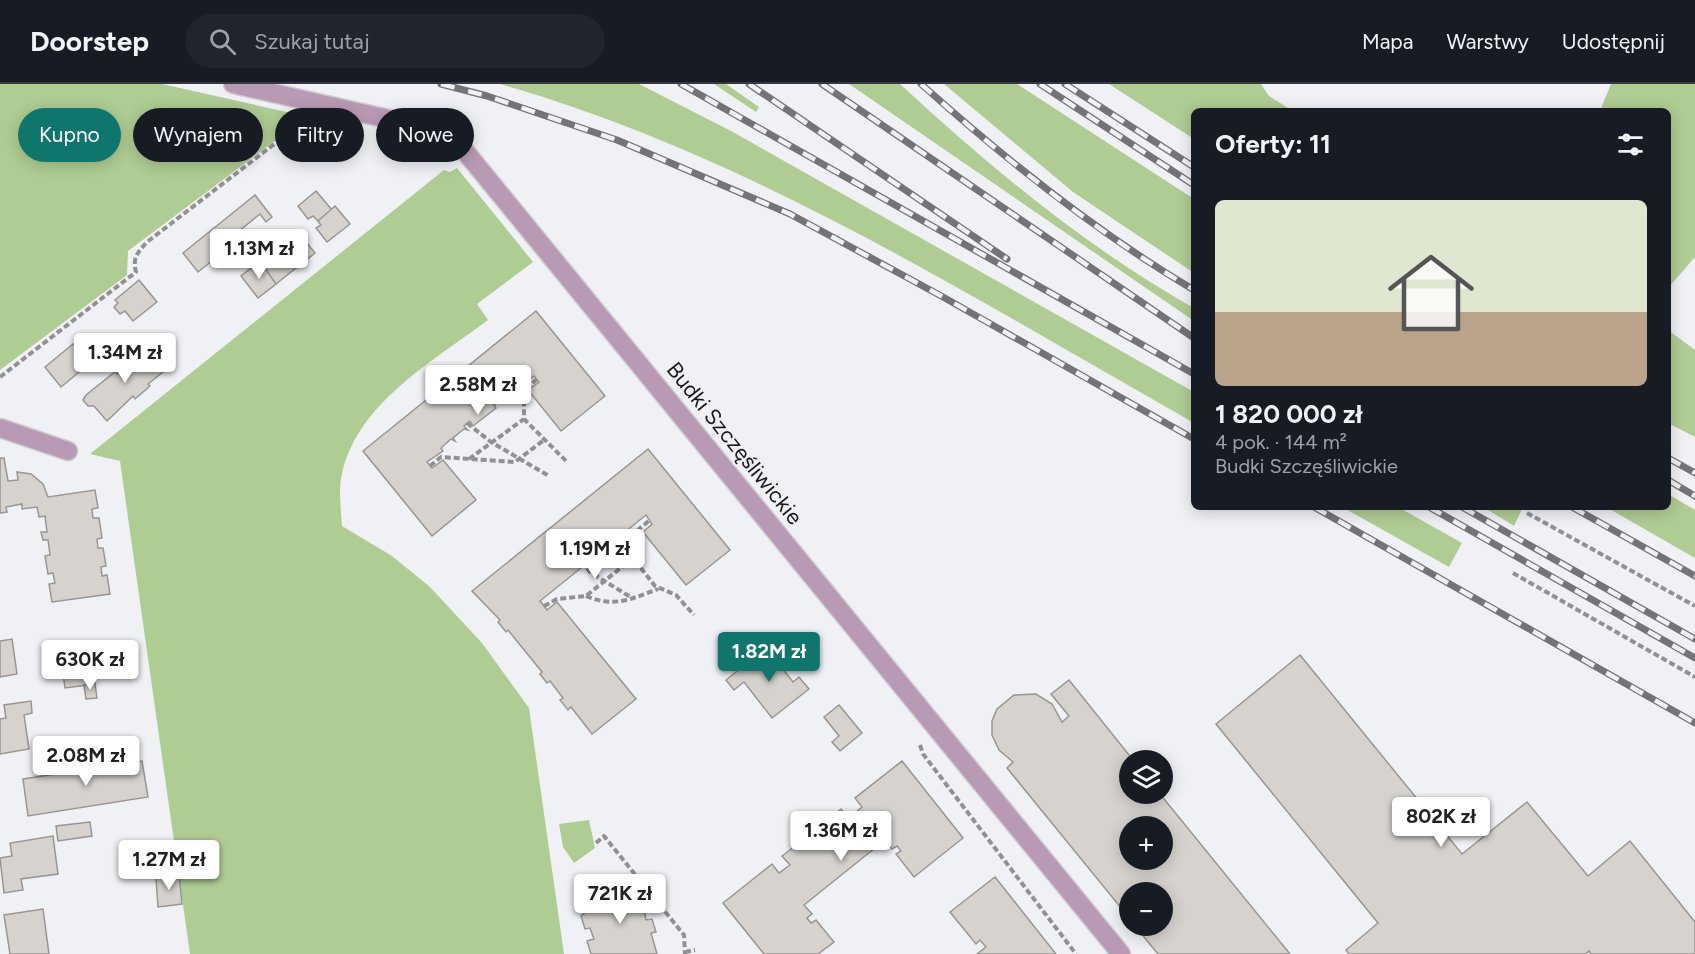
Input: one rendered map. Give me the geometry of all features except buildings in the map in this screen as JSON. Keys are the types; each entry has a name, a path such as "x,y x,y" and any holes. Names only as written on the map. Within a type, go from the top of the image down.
{"street":[{"name":"Budki Szczęśliwickie","path":"233,84 424,127 446,134 464,150 1121,954"},
{"path":"0,428 68,451"}],"path":[{"path":"0,377 136,272 134,263 138,252 147,242 301,126 314,104"},
{"path":"537,379 524,391 524,419 567,462"},
{"path":"468,459 524,419"},
{"path":"467,423 491,442 549,476"},
{"path":"430,466 441,456 515,462 544,440"},
{"path":"1527,513 1695,606"},
{"path":"586,596 633,558 639,529 650,520"},
{"path":"576,554 590,572 633,599"},
{"path":"633,558 658,589 676,595 694,615"},
{"path":"1514,573 1695,677"},
{"path":"544,606 557,599 586,596 614,604 658,589"},
{"path":"918,736 923,754 1076,954"},
{"path":"596,843 604,836 684,935 686,953 695,950"}],"green space":[{"path":"0,84 162,84 275,109 275,141 263,150 263,108 133,108 133,162 247,162 128,251 127,275 0,370"},
{"path":"500,84 639,84 731,131 1191,390 1191,421 857,233 770,189 682,149 592,114"},
{"path":"714,84 726,84 759,107 756,112"},
{"path":"849,84 900,84 969,146 1041,205 1154,285 1191,306 1191,319"},
{"path":"944,84 1017,84 1191,197 1191,271 1073,192"},
{"path":"1109,84 1261,84 1269,96 1288,108 1191,108 1191,137"},
{"path":"1611,84 1695,84 1695,257 1671,285 1671,108 1601,108"},
{"path":"457,168 533,262 477,304 488,320 418,371 374,412 358,435 346,461 340,489 342,526 392,556 430,587 482,643 529,708 564,954 190,954 120,461 90,454 444,170 450,172"},
{"path":"1671,332 1695,350 1695,437 1671,425"},
{"path":"1671,496 1695,510 1695,558 1611,510 1671,510"},
{"path":"1347,510 1403,510 1462,543 1449,567"},
{"path":"1488,510 1522,510 1514,526"},
{"path":"589,820 595,848 574,863 563,847 559,824"}],"railway":[{"path":"441,84 487,96 617,140 790,214 943,297 1191,437"},
{"path":"681,84 1191,372"},
{"path":"749,84 1007,259"},
{"path":"822,84 1191,336"},
{"path":"921,84 1053,194 1122,244 1191,288"},
{"path":"1040,84 1191,183"},
{"path":"1065,84 1191,165"},
{"path":"1671,460 1695,473"},
{"path":"1671,482 1695,496"},
{"path":"1319,510 1695,723"},
{"path":"1434,510 1695,658"},
{"path":"1467,510 1695,639"},
{"path":"1577,510 1695,576"}]}
